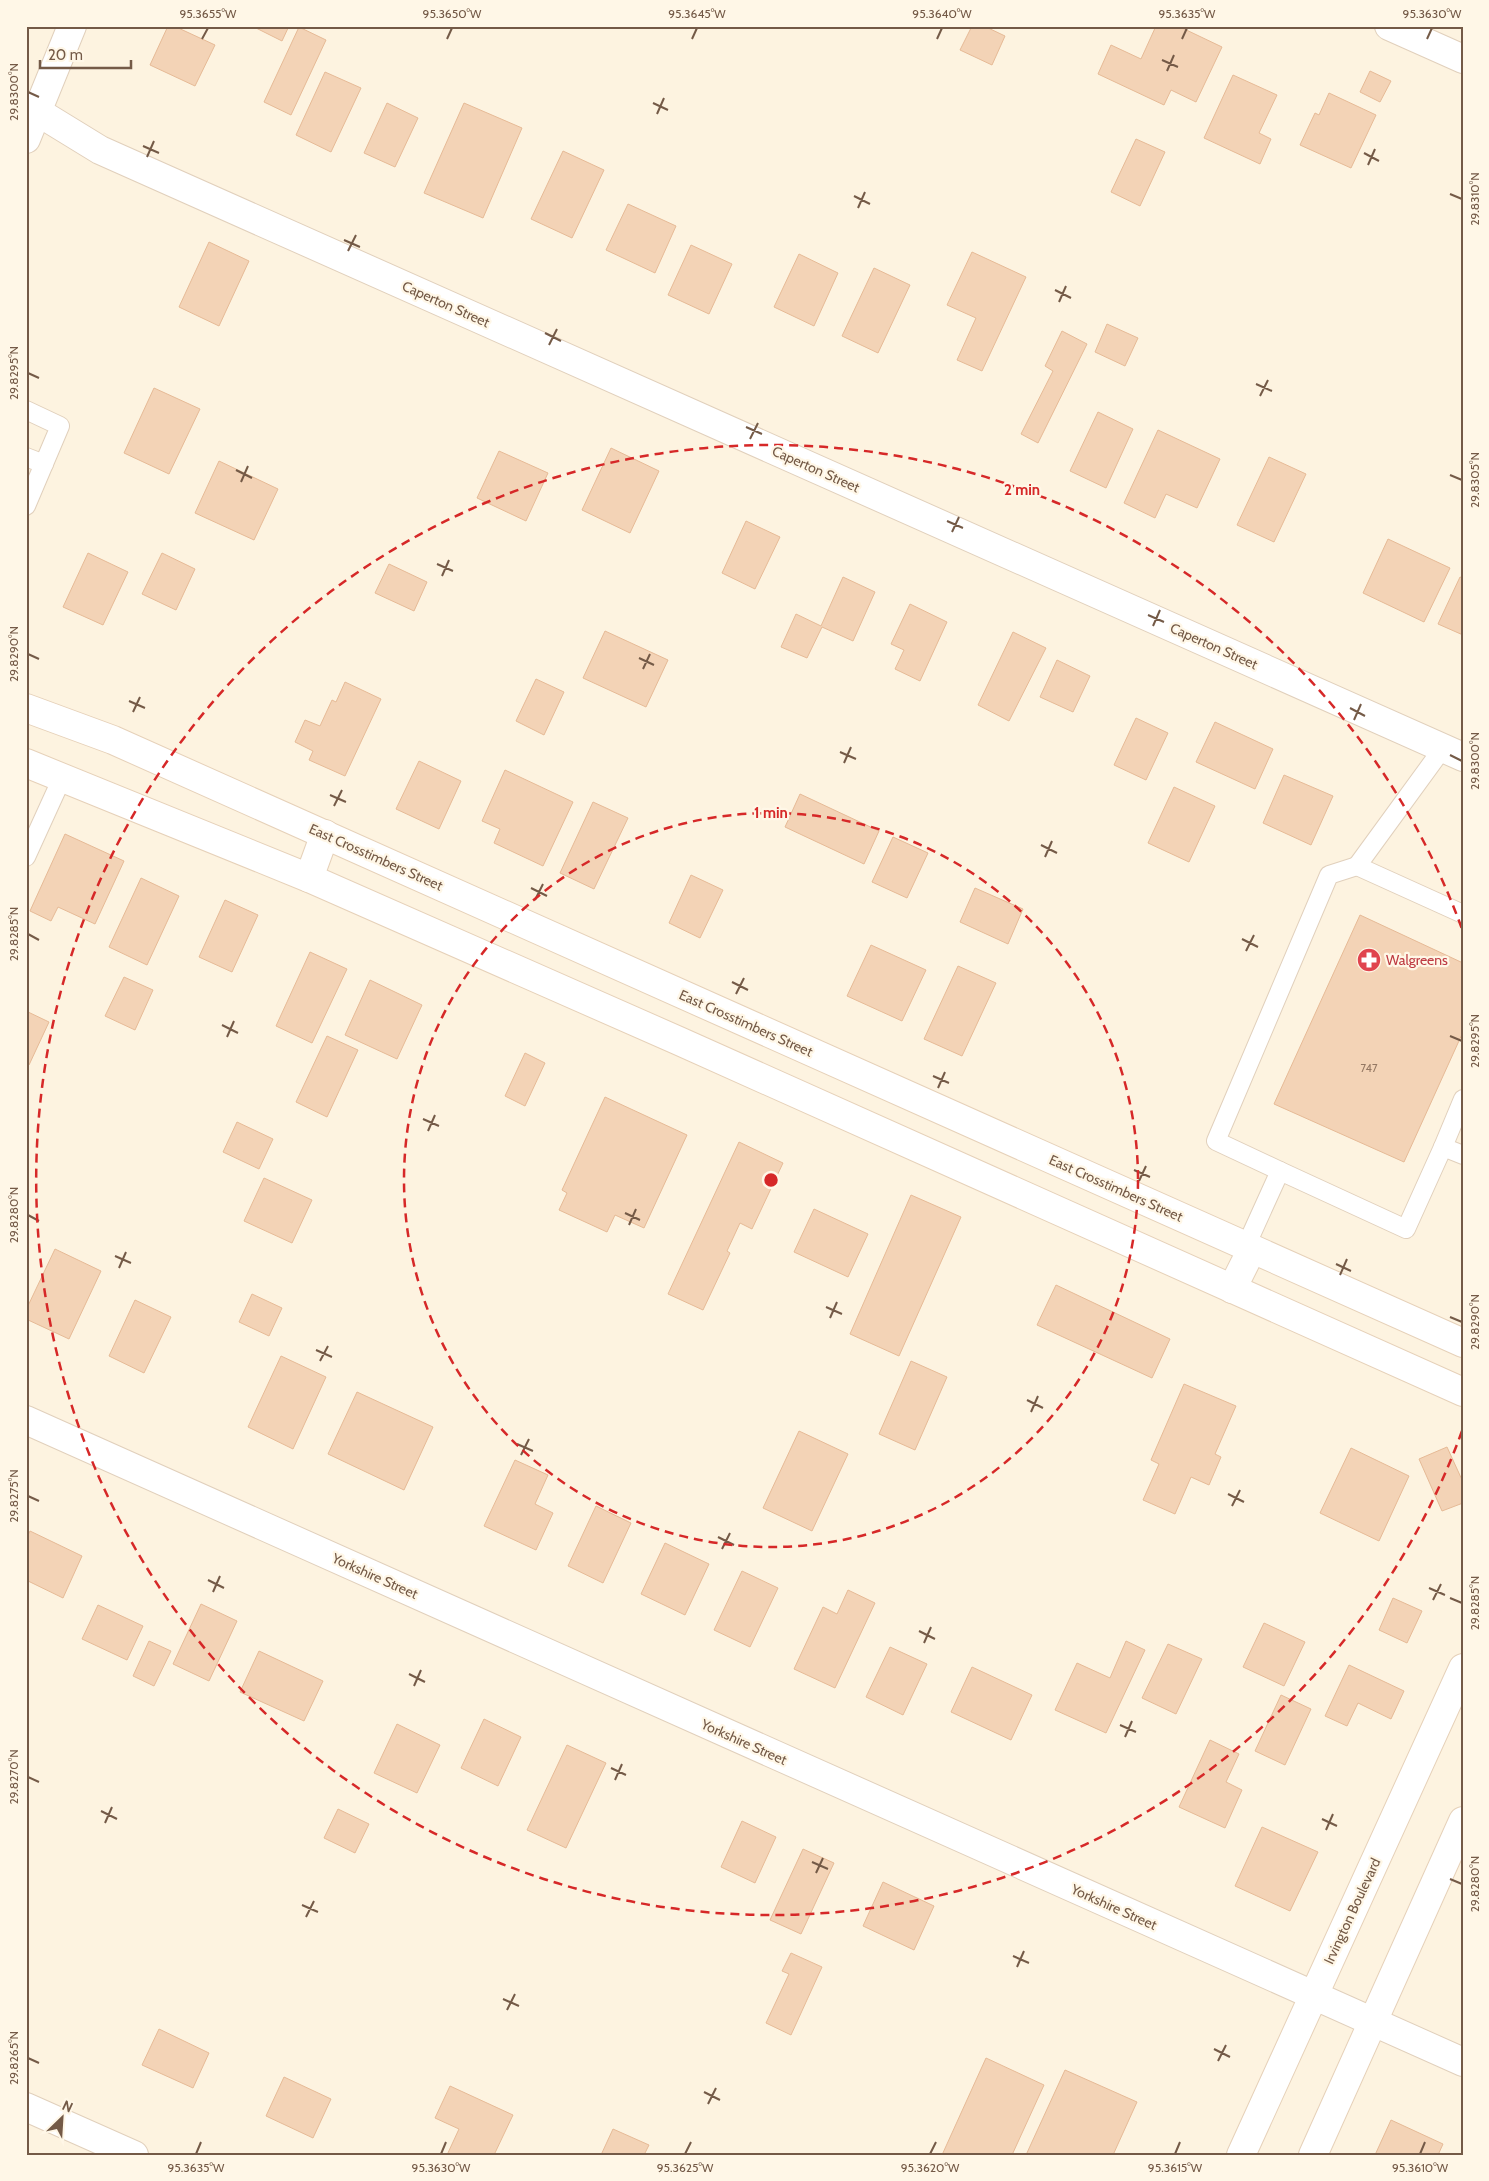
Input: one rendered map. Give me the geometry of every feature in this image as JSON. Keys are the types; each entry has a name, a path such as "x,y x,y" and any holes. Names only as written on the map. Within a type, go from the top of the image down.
{"main road":[{"path":"26,139 72,26"},
{"path":"1389,26 1463,59"},
{"name":"Caperton Street","path":"38,112 100,150 1453,752"},
{"name":"East Crosstimbers Street","path":"26,708 113,740 1463,1344"},
{"path":"26,763 309,878 679,1041 1463,1392"},
{"path":"309,878 325,834"},
{"path":"679,1041 700,1002"},
{"path":"1232,1289 1249,1247"},
{"name":"Yorkshire Street","path":"26,1420 1313,1997 1463,2062"},
{"name":"Irvington Boulevard","path":"1241,2155 1313,1997 1456,1702 1463,1668"},
{"path":"1313,2155 1463,1821"},
{"path":"26,2107 134,2155"}],"lane":[{"path":"26,410 60,426 27,499"},
{"path":"26,457 44,464"},
{"path":"1453,752 1357,866 1329,875 1216,1141 1406,1229 1463,1099"},
{"path":"26,857 62,778"},
{"path":"1357,866 1463,914"},
{"path":"1443,1147 1463,1156"},
{"path":"1249,1247 1280,1171"}],"building":[{"path":"168,26 174,26 215,45 195,86 150,65"},
{"path":"252,26 289,26 282,41"},
{"path":"972,26 984,26 1005,36 992,65 960,50"},
{"path":"1156,26 1178,26 1222,47 1196,102 1171,90 1164,105 1098,74 1111,45 1141,59"},
{"path":"299,27 326,40 291,115 264,102"},
{"path":"1370,71 1391,81 1380,102 1360,92"},
{"path":"325,72 361,88 331,152 296,135"},
{"path":"1233,75 1277,95 1259,133 1271,139 1260,164 1204,138"},
{"path":"1329,93 1376,115 1351,168 1300,145 1315,113 1319,115"},
{"path":"387,103 418,118 395,167 364,153"},
{"path":"464,103 522,128 483,218 424,193"},
{"path":"1136,139 1165,152 1140,206 1111,192"},
{"path":"563,151 604,170 572,238 531,219"},
{"path":"628,204 676,226 655,273 606,250"},
{"path":"209,242 249,261 219,326 179,307"},
{"path":"691,245 732,264 709,314 668,295"},
{"path":"972,252 1026,277 982,371 957,360 976,318 947,305"},
{"path":"799,254 838,273 814,326 774,307"},
{"path":"874,268 910,285 878,353 842,336"},
{"path":"1107,324 1138,338 1125,366 1095,352"},
{"path":"1062,331 1087,344 1038,443 1021,434 1053,371 1045,366"},
{"path":"154,388 200,409 169,474 124,453"},
{"path":"1098,412 1133,429 1106,488 1070,471"},
{"path":"1158,430 1220,459 1197,508 1166,494 1155,518 1124,503"},
{"path":"611,448 659,471 630,533 582,510"},
{"path":"499,451 548,473 526,521 477,498"},
{"path":"1269,457 1306,474 1274,542 1237,525"},
{"path":"219,461 278,489 254,540 195,513"},
{"path":"746,521 780,537 755,589 722,573"},
{"path":"1388,539 1450,568 1424,622 1363,593"},
{"path":"88,553 128,572 103,625 63,607"},
{"path":"162,553 195,569 176,610 142,594"},
{"path":"389,564 427,582 414,611 375,593"},
{"path":"843,577 875,592 853,641 822,627 807,658 781,647 796,614 821,626"},
{"path":"1460,577 1463,578 1463,635 1438,624"},
{"path":"910,604 947,622 920,681 895,669 904,650 891,644"},
{"path":"605,631 668,660 646,707 583,678"},
{"path":"1013,632 1046,648 1009,721 978,705"},
{"path":"1057,660 1090,676 1073,712 1040,697"},
{"path":"536,679 564,692 544,735 516,721"},
{"path":"345,682 381,699 345,776 309,760 313,751 295,742 305,720 320,726 332,700 336,702"},
{"path":"1136,718 1168,733 1146,780 1114,765"},
{"path":"1215,722 1273,749 1255,789 1196,762"},
{"path":"419,761 461,781 439,829 396,809"},
{"path":"505,770 573,802 543,866 494,843 500,829 482,821"},
{"path":"1284,775 1333,796 1311,845 1263,823"},
{"path":"1174,787 1215,806 1189,862 1148,843"},
{"path":"800,794 879,831 864,864 785,827"},
{"path":"593,802 628,818 594,889 560,873"},
{"path":"65,834 124,861 95,924 58,907 51,921 30,911"},
{"path":"893,837 928,853 907,898 872,882"},
{"path":"691,875 723,890 700,938 669,923"},
{"path":"141,878 179,896 147,965 109,947"},
{"path":"975,888 1023,909 1008,944 960,922"},
{"path":"225,900 258,915 232,972 199,957"},
{"name":"Walgreens","path":"1360,915 1463,963 1463,1032 1404,1162 1274,1104"},
{"path":"871,945 926,970 902,1021 847,996"},
{"path":"310,952 347,969 312,1043 276,1026"},
{"path":"958,966 996,983 962,1056 924,1039"},
{"path":"124,977 153,990 135,1030 105,1016"},
{"path":"370,980 422,1005 397,1059 345,1035"},
{"path":"26,1011 49,1022 29,1065 26,1064"},
{"path":"327,1036 358,1050 327,1117 296,1102"},
{"path":"525,1053 545,1063 525,1106 505,1096"},
{"path":"605,1097 687,1135 644,1228 615,1215 607,1232 559,1210 567,1193 562,1190"},
{"path":"237,1122 273,1139 259,1169 223,1152"},
{"path":"739,1142 783,1163 752,1229 740,1223 727,1251 730,1253 703,1310 668,1294"},
{"path":"264,1178 312,1200 292,1243 244,1221"},
{"path":"911,1195 961,1217 899,1356 850,1334"},
{"path":"814,1209 868,1234 848,1277 794,1252"},
{"path":"55,1249 101,1271 69,1339 26,1319 26,1310"},
{"path":"1056,1285 1170,1339 1152,1378 1037,1325"},
{"path":"252,1294 282,1308 269,1336 239,1322"},
{"path":"135,1300 171,1317 144,1373 109,1356"},
{"path":"281,1356 326,1377 293,1449 248,1427"},
{"path":"911,1361 947,1377 915,1450 879,1434"},
{"path":"1184,1384 1236,1406 1215,1454 1221,1457 1209,1485 1191,1477 1175,1514 1143,1500 1159,1464 1151,1460"},
{"path":"357,1392 433,1427 404,1490 328,1454"},
{"path":"799,1431 848,1454 812,1531 763,1508"},
{"path":"1447,1447 1463,1482 1463,1503 1442,1511 1419,1459"},
{"path":"1351,1448 1409,1476 1379,1541 1320,1513"},
{"path":"515,1460 548,1475 535,1504 553,1513 536,1550 484,1526"},
{"path":"596,1506 631,1523 603,1583 568,1566"},
{"path":"30,1531 82,1556 63,1598 26,1580 26,1539"},
{"path":"665,1543 709,1564 685,1615 641,1594"},
{"path":"742,1571 778,1588 750,1647 714,1630"},
{"path":"848,1590 875,1603 835,1688 794,1669 823,1607 837,1614"},
{"path":"1393,1598 1422,1611 1407,1643 1379,1630"},
{"path":"201,1604 237,1621 209,1681 173,1664"},
{"path":"98,1605 143,1626 127,1660 82,1639"},
{"path":"1264,1623 1305,1642 1284,1686 1243,1667"},
{"path":"149,1641 171,1651 154,1686 133,1676"},
{"path":"1126,1641 1145,1650 1106,1733 1055,1710 1077,1663 1110,1678"},
{"path":"1168,1644 1202,1659 1176,1714 1142,1698"},
{"path":"890,1647 927,1664 903,1715 866,1697"},
{"path":"259,1651 323,1681 304,1721 240,1692"},
{"path":"1349,1665 1404,1691 1391,1719 1358,1703 1347,1726 1325,1716"},
{"path":"972,1667 1032,1695 1011,1740 951,1712"},
{"path":"1281,1695 1311,1709 1285,1765 1255,1751"},
{"path":"484,1719 521,1737 498,1786 461,1768"},
{"path":"397,1724 440,1745 417,1793 374,1773"},
{"path":"1210,1740 1239,1754 1226,1782 1242,1790 1225,1828 1179,1807"},
{"path":"567,1745 606,1763 566,1848 527,1830"},
{"path":"338,1809 369,1824 355,1853 324,1838"},
{"path":"742,1821 776,1837 755,1883 721,1867"},
{"path":"1262,1827 1318,1852 1290,1911 1235,1886"},
{"path":"803,1849 834,1863 801,1934 770,1920"},
{"path":"883,1882 934,1906 914,1950 863,1926"},
{"path":"791,1953 822,1967 791,2035 766,2023 789,1974 782,1971"},
{"path":"159,2029 209,2053 193,2088 142,2065"},
{"path":"986,2058 1044,2085 1012,2155 942,2155"},
{"path":"1065,2070 1137,2102 1113,2155 1026,2155"},
{"path":"284,2077 331,2099 313,2138 266,2116"},
{"path":"450,2086 513,2115 494,2155 447,2155 459,2129 435,2118"},
{"path":"1391,2120 1443,2144 1438,2155 1375,2155"},
{"path":"613,2129 649,2145 644,2155 601,2155"}],"place":[{"name":"Walgreens","path":"1369,960"}]}
